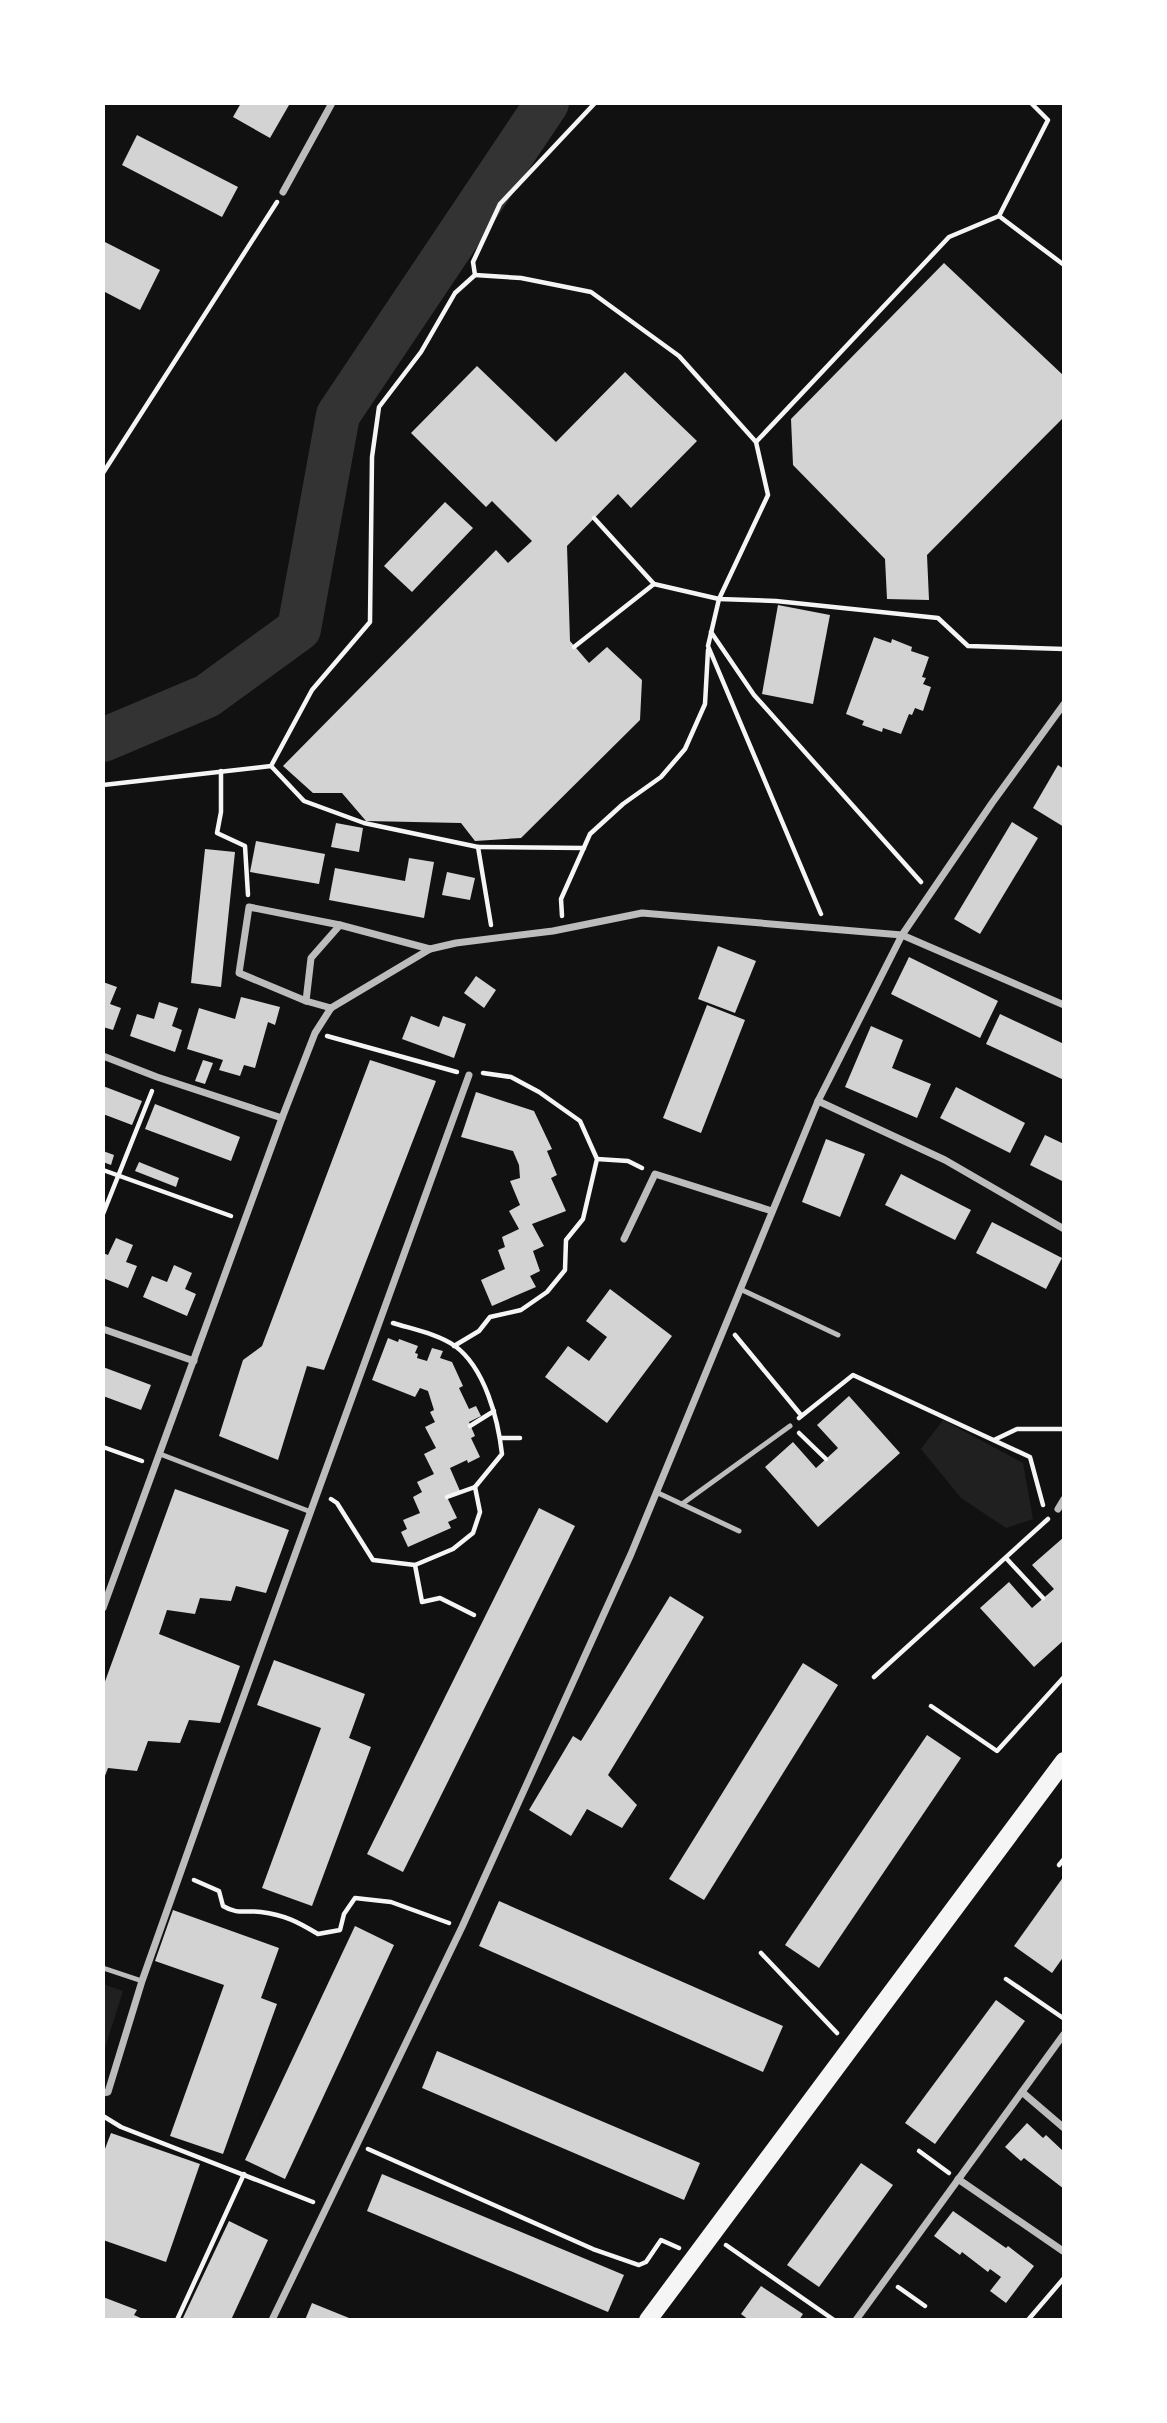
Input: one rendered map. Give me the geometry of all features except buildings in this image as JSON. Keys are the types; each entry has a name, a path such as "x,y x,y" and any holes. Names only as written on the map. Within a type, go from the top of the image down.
{"main road":[{"path":"648,2320 1064,1761"}],"street":[{"path":"283,192 332,103"},
{"path":"272,2320 462,1927 631,1555 818,1101 902,935 1064,704"},
{"path":"331,1008 239,973 249,907 340,925 430,949"},
{"path":"103,1608 106,1588 156,1467 282,1118 315,1033 331,1008 430,949 563,929 642,913 902,935 1064,1005"},
{"path":"306,1000 311,958 340,925"},
{"path":"103,1056 157,1077 282,1118"},
{"path":"103,2092 108,2092 142,1982 469,1075"},
{"path":"818,1101 945,1160 1064,1229"},
{"path":"624,1239 655,1174 772,1211"},
{"path":"103,1329 194,1361"},
{"path":"1061,1510 1064,1499"},
{"path":"856,2320 1064,2034"},
{"path":"1022,2092 1064,2128"},
{"path":"958,2179 1063,2251"}],"lane":[{"path":"740,1289 838,1335"},
{"path":"682,1504 790,1426"},
{"path":"160,1454 311,1512"},
{"path":"656,1492 739,1531"},
{"path":"103,1968 142,1982"}],"path":[{"path":"475,275 473,262 500,204 595,103"},
{"path":"756,442 949,237 999,216 1048,120 1031,103"},
{"path":"103,474 283,192"},
{"path":"999,216 1064,265"},
{"path":"271,766 312,690 370,622 372,457 379,407 421,352 455,293 475,275 521,278 591,292 679,356 756,442 768,495 719,599 708,646 705,704 685,749 661,777 623,804 590,834 561,899 563,929"},
{"path":"594,518 654,584 719,599 776,601 938,618 968,646 1064,649"},
{"path":"574,646 654,584"},
{"path":"711,632 754,695 930,893"},
{"path":"708,646 826,928"},
{"path":"103,785 271,766"},
{"path":"271,766 304,801 364,823 478,847 584,848"},
{"path":"220,771 221,812 217,833 245,846 249,907"},
{"path":"478,847 494,939"},
{"path":"315,1033 469,1075 486,1072 511,1077 539,1091 580,1121 597,1158 583,1219 566,1240 565,1270 547,1292 521,1310 491,1317 479,1331 454,1346"},
{"path":"103,1214 157,1077"},
{"path":"597,1158 628,1161 655,1174"},
{"path":"103,1170 246,1221"},
{"path":"381,1319 426,1333 454,1346 477,1373 494,1411 502,1454 475,1487 447,1497"},
{"path":"726,1324 802,1416"},
{"path":"826,1460 790,1426 853,1375 1030,1457 1048,1519"},
{"path":"470,1426 494,1411"},
{"path":"994,1441 1017,1429 1064,1429"},
{"path":"500,1438 520,1438"},
{"path":"103,1447 156,1467"},
{"path":"319,1490 337,1503 373,1560 415,1565 453,1549 473,1533 480,1512 475,1487"},
{"path":"874,1677 1061,1510"},
{"path":"1006,1558 1043,1598"},
{"path":"415,1565 422,1602 440,1598 474,1615"},
{"path":"931,1706 997,1751 1064,1677"},
{"path":"1059,1865 1064,1859"},
{"path":"180,1875 210,1885 219,1891 223,1906 233,1912 258,1911 293,1918 318,1934 340,1930 344,1914 355,1898 391,1902 462,1927"},
{"path":"761,1953 851,2048"},
{"path":"1006,1979 1064,2019"},
{"path":"103,2116 121,2127 327,2208"},
{"path":"358,2145 593,2249 639,2265 646,2262 661,2240"},
{"path":"919,2151 958,2179"},
{"path":"177,2320 244,2174"},
{"path":"712,2235 834,2320"},
{"path":"886,2278 925,2306"},
{"path":"1028,2320 1064,2278"}],"shaded area":[{"path":"943,1420 1023,1463 1033,1519 1006,1528 961,1498 921,1449"},
{"path":"103,1984 123,1991 103,2054"}],"waterway":[{"path":"103,740 207,696 299,629 338,415 547,103"}]}
